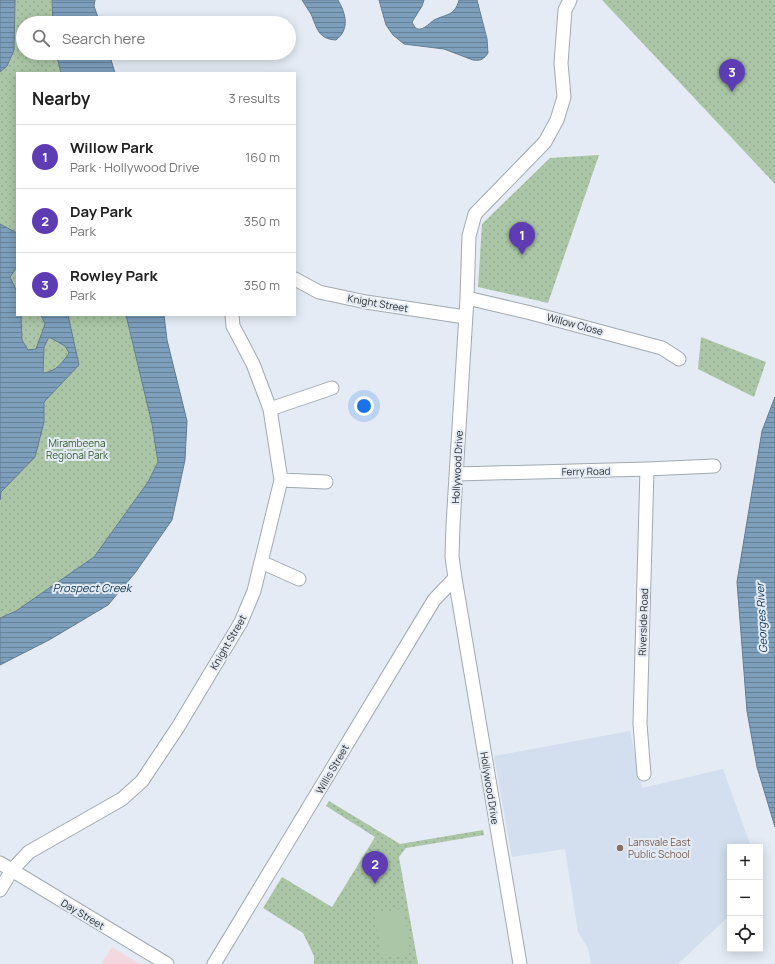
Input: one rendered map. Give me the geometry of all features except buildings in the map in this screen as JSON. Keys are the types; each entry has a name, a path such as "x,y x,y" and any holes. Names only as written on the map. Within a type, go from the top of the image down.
{"street":[{"name":"Hollywood Drive","path":"520,964 452,556 467,298 469,236 475,214 545,142 557,120 564,97 561,63 565,10 570,0"},
{"name":"Knight Street","path":"296,280 319,292 366,302 465,317"},
{"name":"Willow Close","path":"467,298 531,313 662,348 679,359"},
{"name":"Knight Street","path":"0,890 12,870 29,852 122,799 142,781 178,727 241,622 254,591 281,480 270,409 253,364 233,326 232,316"},
{"path":"270,409 332,388"},
{"name":"Ferry Road","path":"457,474 714,466"},
{"name":"Riverside Road","path":"644,774 640,724 647,469"},
{"path":"281,480 326,482"},
{"path":"261,562 299,579"},
{"name":"Willis Street","path":"214,964 434,600 455,578"},
{"name":"Day Street","path":"0,863 166,964"}],"shaded area":[{"name":"Lansvale East Public School","path":"630,731 642,788 723,769 750,844 727,844 727,918 678,964 591,964 588,948 578,932 565,849 512,857 494,756"},
{"path":"112,947 140,964 101,964"}],"green space":[{"name":"Mirambeena Regional Park","path":"0,0 52,0 53,16 16,16 16,60 58,60 61,72 16,72 16,316 126,316 152,424 158,462 148,482 94,557 16,611 0,618"},
{"path":"602,0 775,0 775,184"},
{"path":"599,155 548,303 478,287 482,224 550,158"},
{"path":"701,337 766,362 754,397 698,369"},
{"path":"329,801 400,844 483,830 484,835 406,848 399,857 418,964 314,964 314,956 303,933 263,908 282,877 332,907 375,837 326,806"},
{"path":"404,909 410,953 382,958 375,913"}],"water":[{"path":"0,0 15,0 14,50 7,66 0,72"},
{"path":"52,0 95,0 94,6 98,16 53,16"},
{"path":"302,0 338,0 345,16 345,26 340,36 336,40 325,37 319,32 311,14"},
{"path":"379,0 424,0 412,22 415,27 421,29 434,20 452,12 459,0 477,0 487,39 488,53 482,59 473,60 444,49 404,44 393,35 386,25"},
{"path":"58,60 111,60 115,72 61,72"},
{"path":"0,224 16,232 16,268 10,277 16,290 16,316 21,316 22,340 28,350 36,349 45,324 41,316 68,316 79,365 44,402 44,422 35,457 1,492 0,500","holes":["49,337 65,346 69,353 59,366 43,373 44,347"]},
{"name":"Prospect Creek","path":"126,316 164,316 167,340 187,421 185,460 172,520 135,573 108,605 49,640 0,665 0,618 16,611 94,557 148,482 158,462 152,424"},
{"name":"Georges River","path":"775,397 775,827 757,767 747,711 737,582 762,431"}],"place":[{"name":"Rowley Park","path":"732,92"},
{"name":"Willow Park","path":"522,255"},
{"name":"Lansvale East Public School","path":"620,848"},
{"name":"Day Park","path":"375,884"}]}
